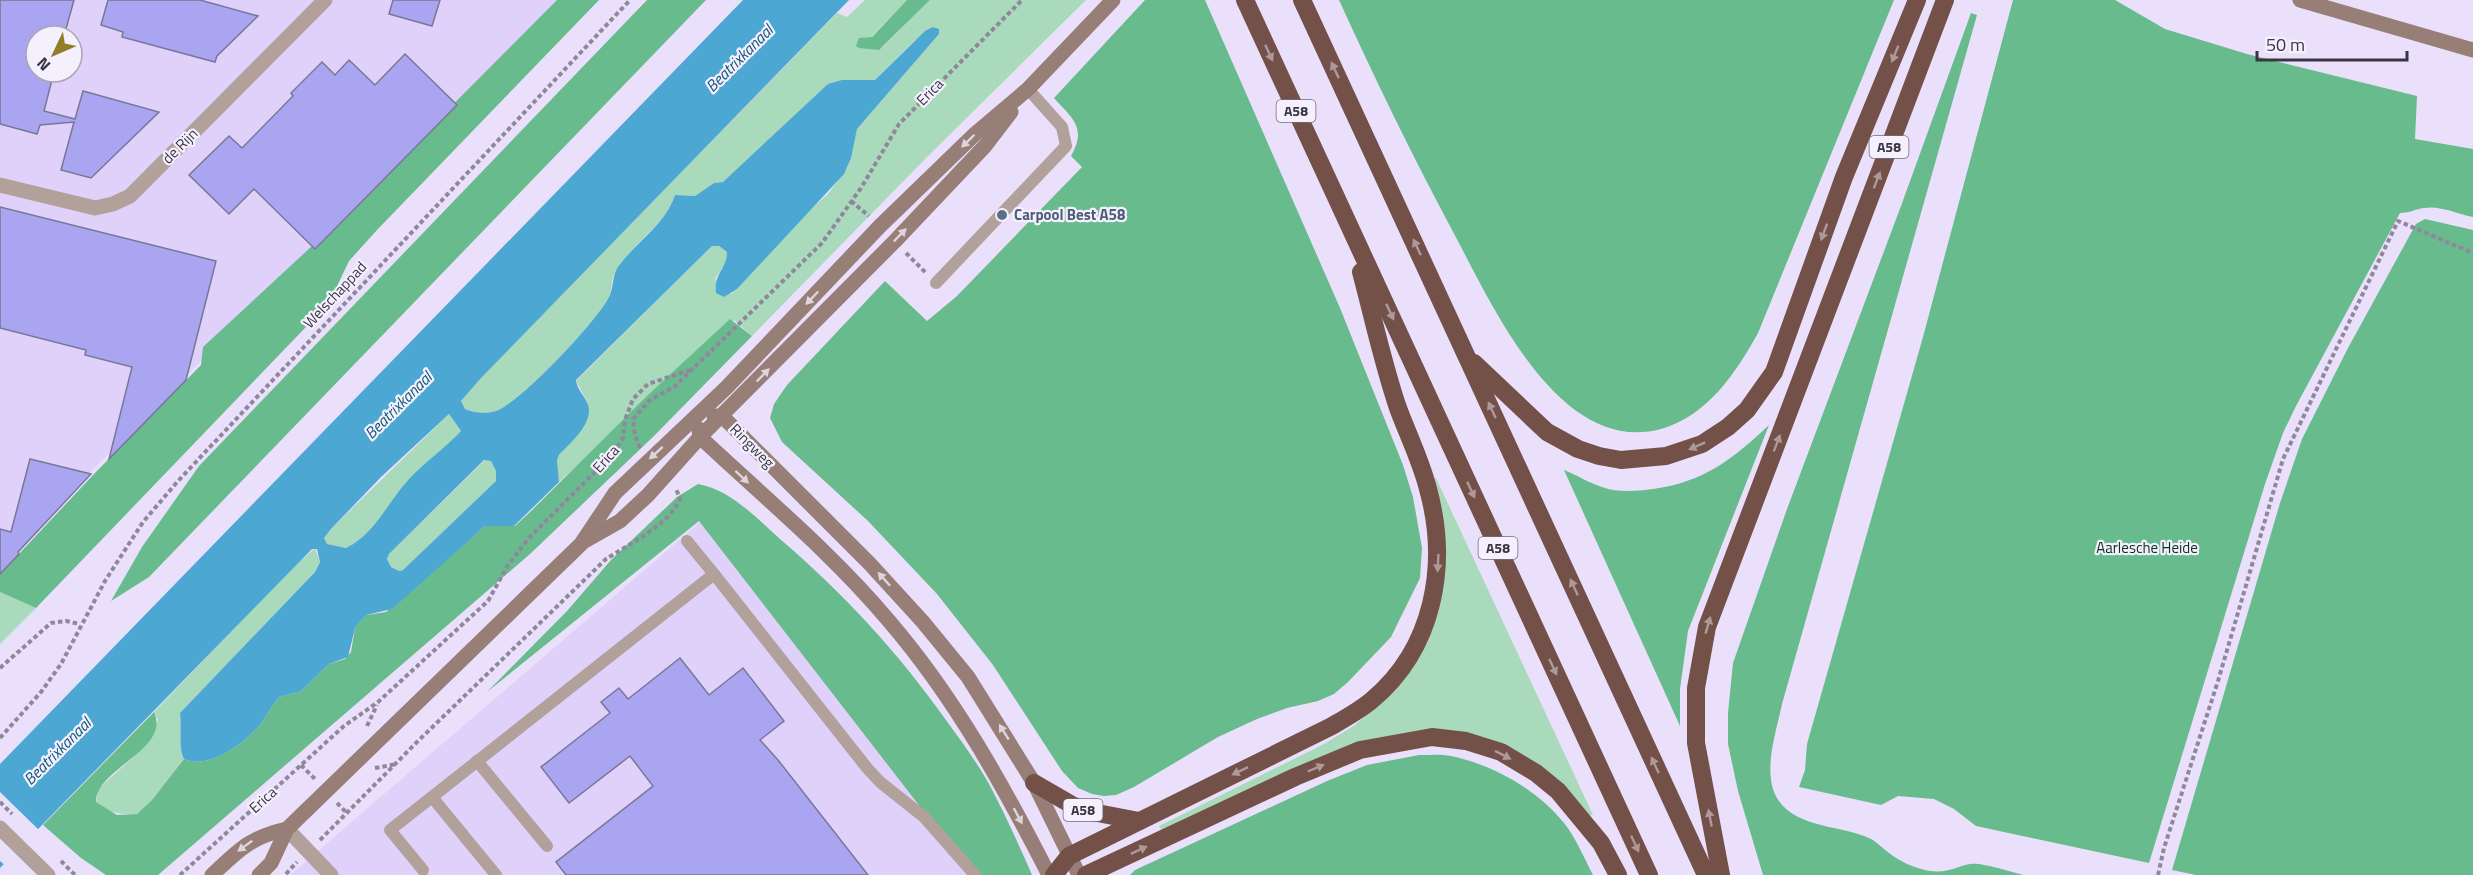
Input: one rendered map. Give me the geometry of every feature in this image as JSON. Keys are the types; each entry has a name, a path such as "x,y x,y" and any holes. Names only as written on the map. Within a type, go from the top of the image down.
{"highway":[{"name":"A58","path":"1245,0 1649,875"},
{"name":"A58","path":"1302,0 1706,875"},
{"name":"A58","path":"1468,357 1547,432 1578,449 1599,456 1620,460 1666,456 1702,444 1728,427 1747,410 1774,372 1844,177 1917,0"},
{"name":"A58","path":"1721,875 1696,743 1696,688 1707,627 1945,0"},
{"name":"A58","path":"1051,875 1069,856 1330,727 1364,706 1387,686 1419,640 1434,598 1439,555 1434,512 1428,487 1398,406 1348,221"},
{"path":"1086,875 1295,777 1360,750 1432,737 1466,741 1501,752 1536,773 1558,791 1601,843 1618,875"},
{"name":"A58","path":"1034,783 1087,811 1139,821"}],"main road":[{"name":"Erica","path":"259,875 272,863 287,829 580,544 615,493 698,416 880,226 975,134 1028,89 1113,0"},
{"path":"2300,0 2473,50"},
{"name":"Erica","path":"580,544 620,521 659,483 700,437 985,146 1028,89"},
{"path":"698,416 700,437"},
{"name":"Ringweg","path":"698,416 722,416 870,564 923,622 968,677 1034,783 1079,875"},
{"name":"Ringweg","path":"700,437 854,581 921,660 966,725 1051,875"},
{"name":"Erica","path":"212,875 246,843 266,833 287,829"}],"street":[{"name":"de Rijn","path":"0,185 95,208 113,204 130,196 325,0"},
{"path":"0,828 48,875"},
{"path":"287,829 331,875"}],"lane":[{"path":"936,283 1066,146 1062,127 1028,89"},
{"path":"687,541 867,768 880,782 924,817 975,875"},
{"path":"423,870 390,830 714,574"},
{"path":"477,761 547,846"},
{"path":"432,797 496,875"}],"path":[{"name":"Welschappad","path":"0,738 41,692 61,664 80,624 143,522 178,481 630,0"},
{"name":"Erica","path":"180,875 344,726 373,706 405,678 488,601 508,566 529,538 613,454 623,438 625,420 633,399 648,384 691,370 822,243 861,188 899,124 1022,0"},
{"path":"2158,875 2164,848 2218,681 2283,459 2398,221 2473,253"},
{"path":"347,813 606,559 652,528"},
{"path":"0,668 51,623 66,621 80,624"},
{"path":"63,864 75,875"}],"shaded area":[{"path":"0,0 563,0 0,562"},
{"path":"706,517 978,875 290,875"}],"green space":[{"path":"557,0 599,0 349,261 329,303 36,608 0,592 0,574 201,365 203,347 312,246"},
{"path":"647,0 706,0 149,577 111,601 142,547 199,466"},
{"path":"865,0 907,0 871,37 883,47 930,0 1086,0 927,157 752,336 734,320 559,482 557,460 559,455 587,421 588,403 576,381 712,246 719,246 727,252 727,260 715,279 731,294 737,289 802,217 828,194 847,168 857,129 939,34 915,40 875,80 842,80 723,182 714,183 695,196 675,195 666,213 617,270 611,292 602,308 557,360 522,393 496,411 480,413 465,409 461,401 479,379 837,13 847,17"},
{"path":"907,0 930,0 879,50 856,46 859,38 872,37"},
{"path":"1145,0 1205,0 1340,308 1403,465 1413,497 1422,548 1420,578 1391,637 1334,694 1257,719 1218,737 1134,787 1116,795 1104,796 1078,788 1062,771 993,665 937,594 868,521 782,442 770,418 774,404 787,385 885,281 927,321 957,296 1082,167 1071,156 1078,138 1076,124 1054,98"},
{"path":"1339,0 1894,0 1758,333 1740,363 1730,378 1706,403 1677,423 1661,429 1624,431 1590,420 1559,397 1532,366 1507,331 1422,172"},
{"name":"Aarlesche Heide","path":"2013,0 2115,0 2165,29 2247,54 2417,96 2415,139 2473,149 2473,217 2430,207 2400,213 2283,433 2265,484 2149,863 1976,826 1954,809 1934,799 1898,796 1881,805 1799,787 1805,770 1807,744 1923,337"},
{"path":"1971,13 1977,15 1782,704 1770,768 1773,789 1780,802 1790,812 1816,824 1871,839 1893,856 1914,867 1942,871 1975,864 2024,875 1763,875 1738,791 1728,744 1728,713 1733,663 1787,509"},
{"path":"2425,219 2473,230 2473,875 2196,875 2172,870 2280,503 2302,439 2348,348 2416,224"},
{"path":"730,319 752,336 654,436 530,554 158,875 106,875 81,858 43,825 154,712 156,725 152,737 143,748 107,779 99,790 96,802 117,815 137,814 152,800 184,759 193,762 203,761 234,748 261,723 279,697 301,691 329,664 345,659 351,652 355,628 366,615 386,612 485,526 515,526 648,395"},
{"path":"449,414 461,431 405,484 366,534 346,548 327,544 324,538 331,529"},
{"path":"1769,425 1688,631 1680,689 1680,726 1564,470 1614,490 1628,491 1671,486 1703,475 1717,467"},
{"path":"485,460 491,461 496,471 496,481 403,570 399,571 391,567 387,559 389,554"},
{"path":"1436,478 1593,815 1589,815 1531,761 1403,734 1163,834 1159,826 1324,744 1355,725 1400,685 1432,629 1444,583 1444,536 1432,480"},
{"path":"698,484 732,498 752,514 848,602 889,647 927,695 979,768 1001,807 1032,875 973,875 699,521 487,692 567,611 611,560 677,497"},
{"path":"315,548 320,562 315,572 180,713 181,749 184,759 152,800 137,814 120,814 96,802 98,789 138,753 158,720 154,712 289,571"},
{"path":"0,592 36,608 0,644"},
{"path":"1419,755 1447,755 1483,765 1527,789 1541,799 1564,823 1593,875 1130,875 1135,870 1327,781 1367,765"}],"water":[{"name":"Beatrixkanaal","path":"743,0 849,0 480,379 461,401 465,409 480,413 496,411 522,393 557,360 602,308 611,293 618,267 657,224 675,195 695,196 714,183 723,182 828,84 842,80 875,80 925,31 933,27 939,29 939,34 857,129 851,158 844,174 737,289 724,297 716,293 717,280 725,263 727,252 719,246 712,246 576,380 587,402 588,417 576,438 559,455 557,460 559,482 514,526 485,526 392,609 366,615 355,628 348,657 329,664 301,691 279,697 261,723 243,741 224,754 213,758 193,762 184,759 180,713 315,572 320,562 317,549 312,549 0,868 0,764","holes":["449,414 461,431 409,479 365,535 346,548 327,544 324,538 331,529 381,477","484,460 491,461 496,471 496,481 403,570 399,571 391,567 387,559 389,554"]}],"pier":[{"path":"0,792 40,831 6,866 0,861"}],"building":[{"path":"0,0 74,0 67,24 24,24 24,84 51,84 44,111 75,119 83,91 159,112 91,178 61,170 74,122 40,125 37,134 0,124"},
{"path":"108,0 200,0 258,16 217,56 215,62 122,37 123,32 101,25"},
{"path":"393,0 440,0 432,26 389,14"},
{"path":"405,54 457,105 315,249 254,189 229,214 189,175 229,136 242,148 293,96 291,93 322,62 335,75 349,60 375,85"},
{"path":"0,207 216,261 186,380 109,459 132,367 85,355 86,350 0,328"},
{"path":"30,459 91,474 0,574 0,529 11,532"},
{"path":"680,658 709,695 743,668 784,721 760,740 868,875 566,875 556,862 653,786 630,756 569,803 541,767 610,713 601,702 619,688 628,699"}],"place":[{"name":"Carpool Best A58","path":"1002,215"}]}
